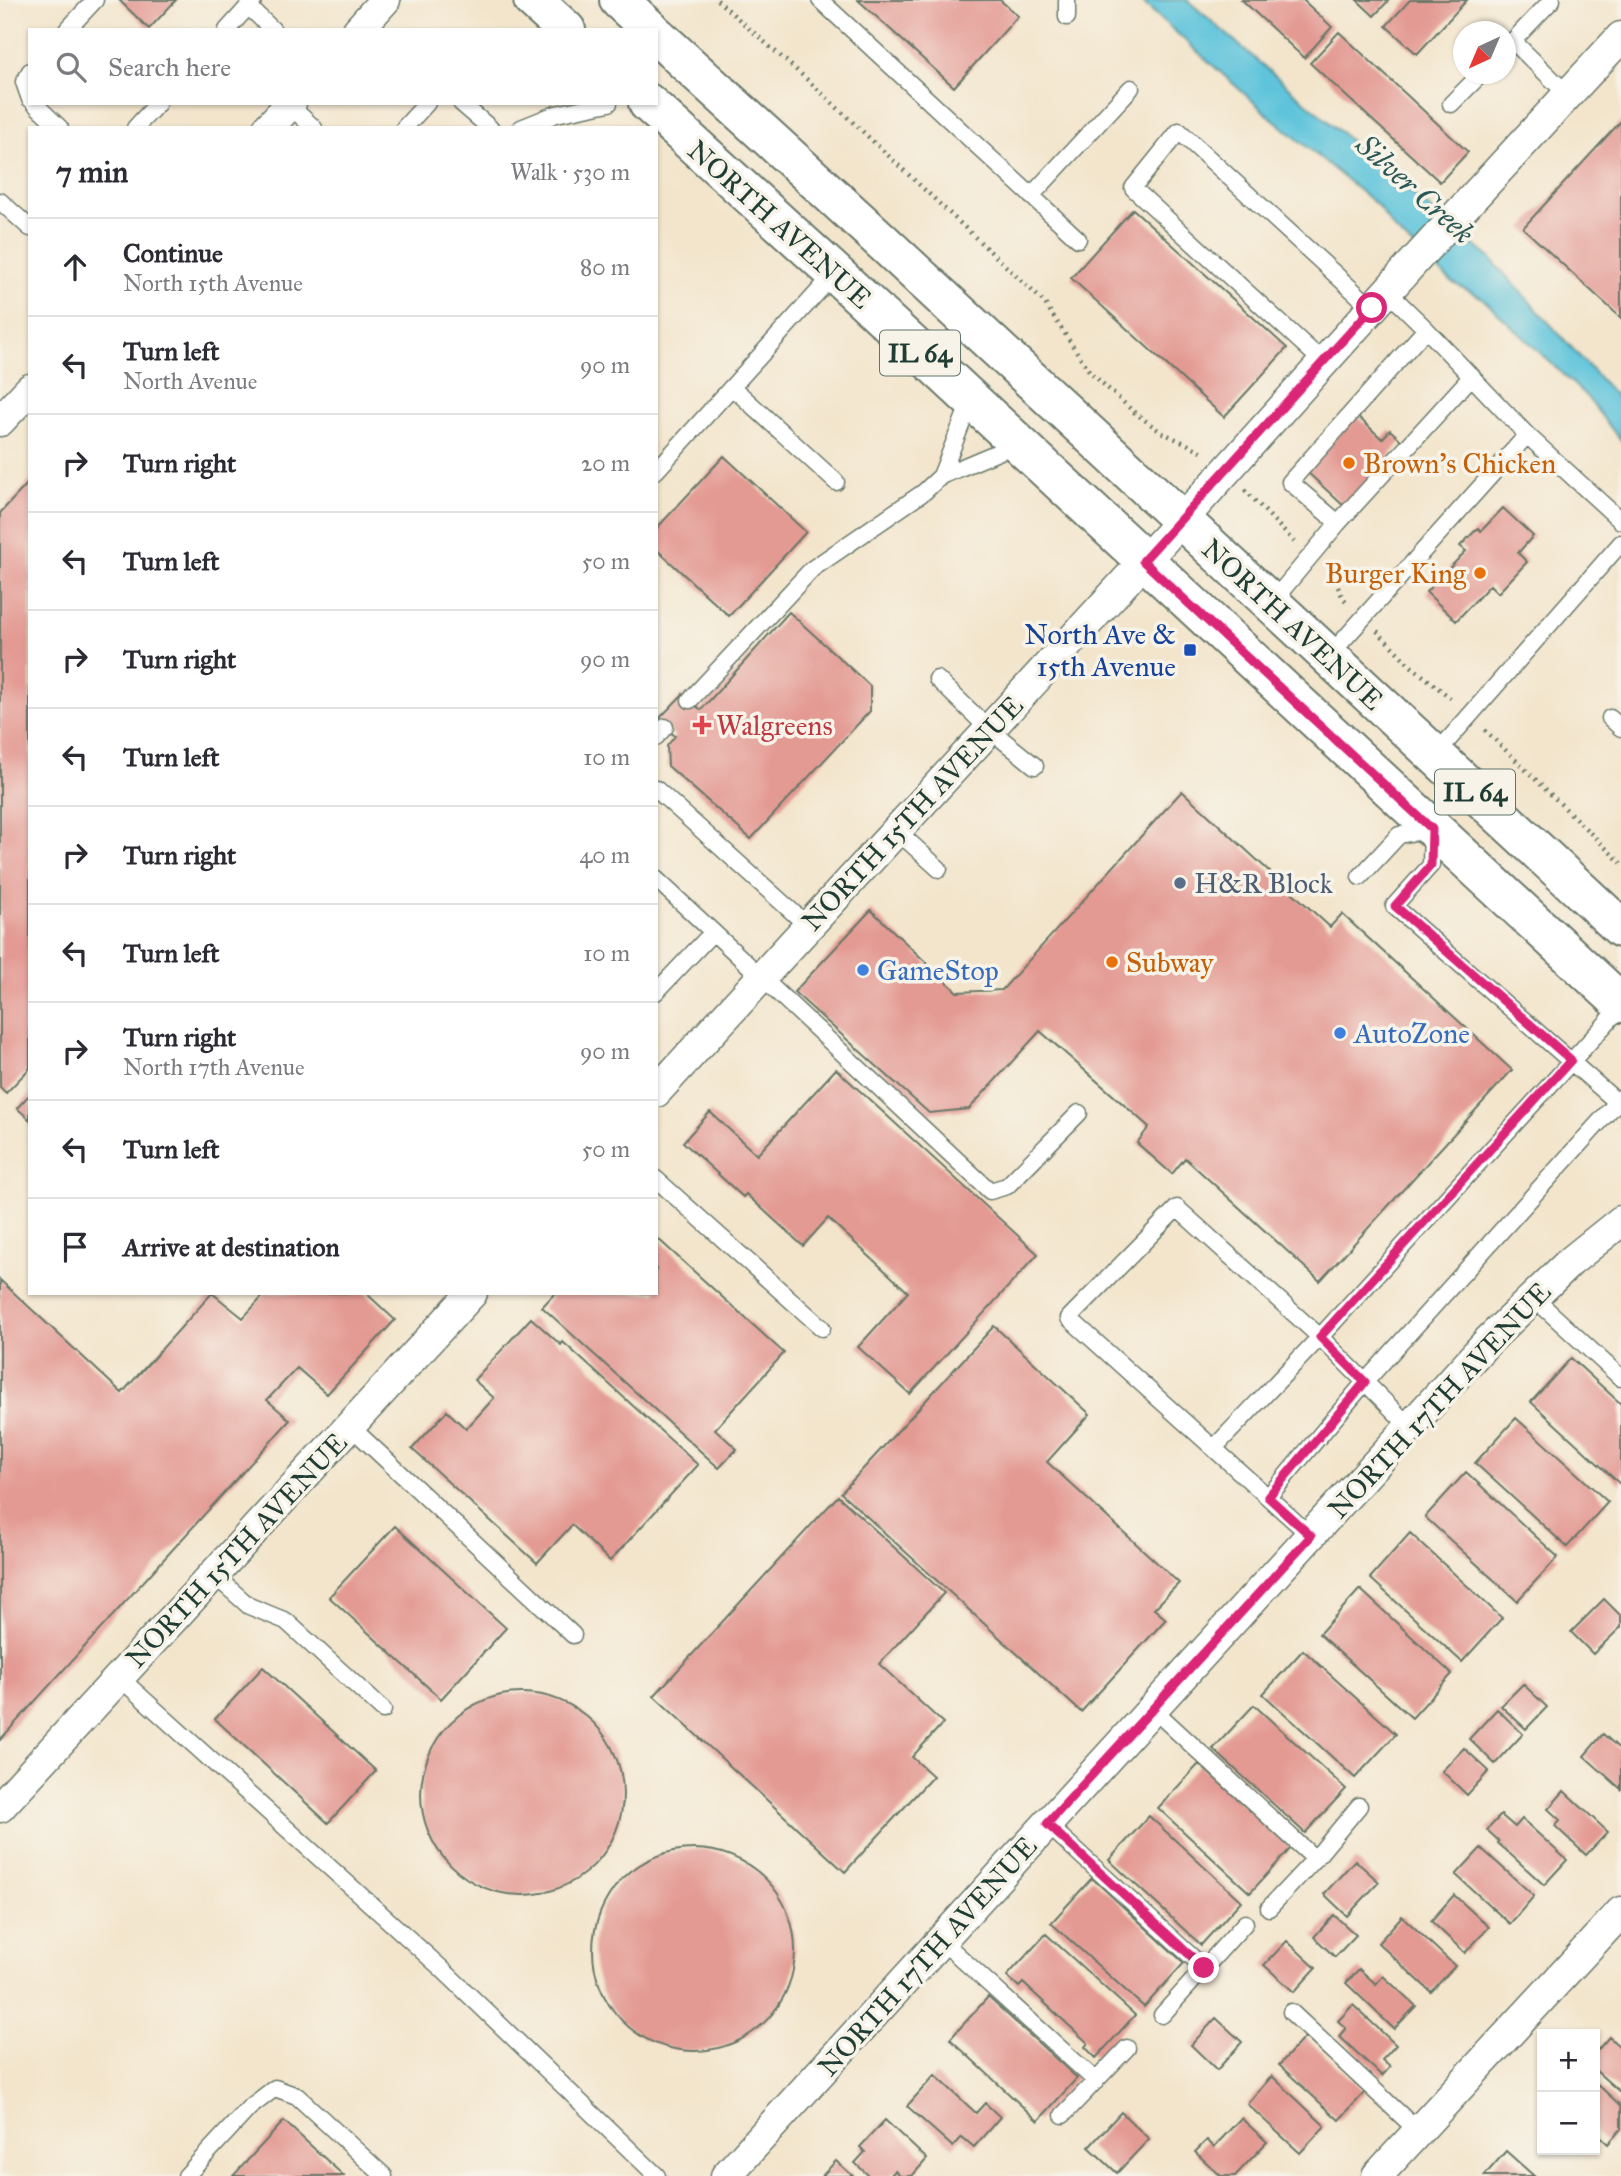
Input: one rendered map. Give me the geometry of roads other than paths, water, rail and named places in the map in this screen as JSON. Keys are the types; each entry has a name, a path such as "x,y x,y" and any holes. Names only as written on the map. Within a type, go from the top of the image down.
{"main road":[{"path":"533,0 564,28"},
{"path":"618,0 649,28"},
{"name":"NORTH AVENUE","path":"658,36 1621,928"},
{"name":"NORTH AVENUE","path":"650,105 835,273 1621,1005"}],"street":[{"path":"360,28 385,0"},
{"name":"NORTH 15TH AVENUE","path":"658,1090 1621,37"},
{"path":"270,126 289,105"},
{"path":"0,421 28,391"},
{"name":"NORTH 17TH AVENUE","path":"726,2176 1488,1342 1570,1262 1621,1221"},
{"name":"NORTH 15TH AVENUE","path":"0,1807 470,1295"},
{"path":"1377,2176 1621,1912"}],"lane":[{"path":"69,28 94,0"},
{"path":"820,0 1078,239"},
{"path":"1067,0 1067,17"},
{"path":"1516,38 1552,0"},
{"path":"229,28 252,3 272,28"},
{"path":"1516,51 1567,95"},
{"path":"28,75 24,82 28,93"},
{"path":"1451,104 1471,84"},
{"path":"1031,196 1131,88"},
{"path":"36,105 59,126"},
{"path":"137,126 156,105"},
{"path":"291,105 312,126"},
{"path":"406,126 426,105"},
{"path":"463,105 488,126"},
{"path":"525,126 557,109 592,105"},
{"path":"1324,362 1133,188 1179,131 1380,300 1426,329 1527,435 1621,521"},
{"path":"0,201 28,226"},
{"path":"658,469 835,273"},
{"path":"1338,523 1290,482 1426,329"},
{"path":"1271,603 1338,523 1472,376"},
{"path":"732,387 836,482"},
{"path":"941,476 971,400"},
{"path":"1329,656 1527,435"},
{"path":"690,700 812,569 924,492 941,476 1018,444"},
{"path":"1434,755 1621,543"},
{"path":"937,679 989,729 1035,766"},
{"path":"658,791 808,926"},
{"path":"1268,1497 1365,1382 1619,1100 1395,906 1431,865 1432,829 1399,835 1360,877"},
{"path":"896,830 939,869"},
{"path":"658,881 990,1191 1007,1186 1079,1113"},
{"path":"658,990 713,933"},
{"path":"1214,1448 1320,1337 1621,1005"},
{"path":"658,1181 822,1328"},
{"path":"1311,1536 1069,1318 1177,1208 1320,1337 1410,1427"},
{"path":"1533,1297 1621,1378"},
{"path":"350,1426 573,1635"},
{"path":"214,1574 249,1606 286,1621 383,1710"},
{"path":"119,1677 412,1941 657,2176"},
{"path":"1153,1709 1315,1859"},
{"path":"1269,1908 1359,1806"},
{"path":"1047,1824 1204,1968"},
{"path":"1162,2015 1245,1923"},
{"path":"941,1940 1096,2081"},
{"path":"1290,2012 1418,2132"},
{"path":"1063,2115 1127,2048"},
{"path":"186,2176 249,2108 275,2088 297,2096 384,2176"}],"water":[{"path":"1140,0 1187,0 1490,258 1621,402 1621,441 1586,396 1481,297 1453,283 1394,229 1377,205 1266,113"}],"place":[{"name":"Brown's Chicken","path":"1349,463"},
{"name":"Burger King","path":"1480,573"},
{"name":"North Ave & 15th Avenue","path":"1190,650"},
{"name":"Walgreens","path":"702,725"},
{"name":"H&R Block","path":"1180,883"},
{"name":"Subway","path":"1112,962"},
{"name":"GameStop","path":"863,970"},
{"name":"AutoZone","path":"1340,1033"}],"water label":[{"name":"Silver Creek","path":"1415,189"}]}
